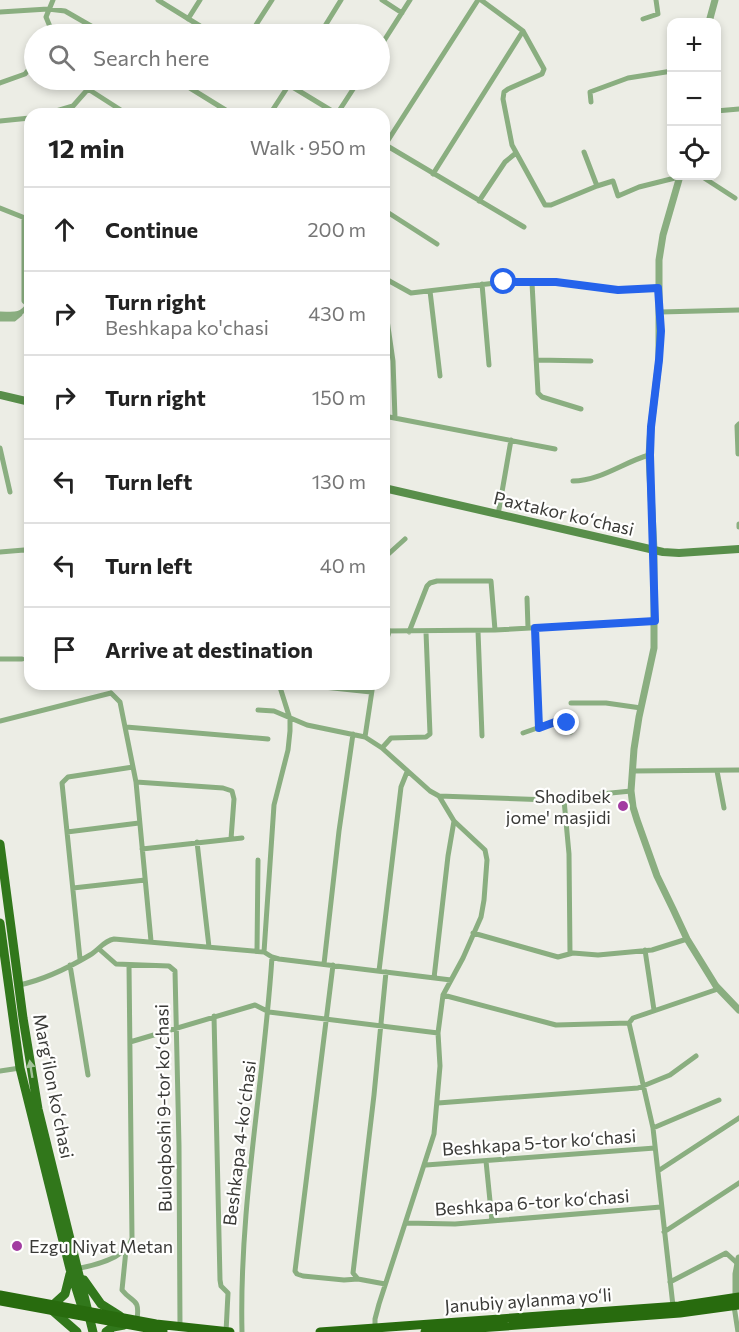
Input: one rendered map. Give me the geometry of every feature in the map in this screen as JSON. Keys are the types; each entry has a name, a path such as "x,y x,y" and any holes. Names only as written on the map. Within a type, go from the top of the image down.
{"highway":[{"path":"0,1295 53,1308"},
{"path":"0,1301 86,1313 170,1332"},
{"name":"Janubiy aylanma yoʻli","path":"320,1332 737,1301"},
{"name":"Janubiy aylanma yoʻli","path":"425,1332 680,1313 737,1301"},
{"path":"123,1321 137,1320 230,1332"}],"main road":[{"path":"0,395 24,401"},
{"name":"Paxtakor koʻchasi","path":"390,489 654,550 679,553 739,549"},
{"name":"Margʻilon koʻchasi","path":"0,844 3,885 38,1109 74,1269"},
{"name":"Margʻilon koʻchasi","path":"0,923 20,1068 93,1332"},
{"path":"74,1269 65,1294 53,1308 77,1332"},
{"path":"74,1269 101,1304 123,1321 106,1332"},
{"name":"Margʻilon koʻchasi","path":"86,1313 89,1332"}],"street":[{"path":"48,24 48,9 53,0"},
{"path":"158,0 196,24"},
{"path":"188,19 201,0"},
{"path":"256,24 272,0"},
{"path":"326,24 341,0"},
{"path":"382,0 402,13"},
{"path":"390,32 410,0"},
{"path":"390,137 479,0 523,32 544,69 542,74 508,89 503,95 512,145 543,202 548,206 613,182 618,196 639,187 667,179"},
{"path":"643,19 658,14 656,0"},
{"path":"710,18 715,0"},
{"path":"0,12 48,9 65,11 88,24"},
{"path":"433,174 523,32"},
{"path":"591,102 590,93 628,78 667,72"},
{"path":"0,83 24,74"},
{"path":"66,108 73,106 87,90"},
{"path":"90,90 118,108"},
{"path":"193,90 222,108"},
{"path":"274,108 285,90"},
{"path":"302,90 328,108"},
{"path":"341,108 353,90"},
{"path":"721,111 739,109"},
{"path":"0,121 24,119"},
{"path":"390,148 524,227"},
{"path":"584,152 597,186"},
{"path":"479,201 505,162 516,153"},
{"path":"679,180 661,247 658,288 659,360 650,455 654,550 654,648 634,749 631,791 633,807 654,869 687,939 718,988 739,1010"},
{"path":"707,180 735,198"},
{"path":"0,208 24,218"},
{"path":"390,214 437,244"},
{"path":"390,282 407,292 482,284 556,282 618,290 658,288"},
{"path":"532,283 540,396 581,409"},
{"path":"482,284 489,365"},
{"path":"430,291 440,376"},
{"path":"0,319 14,319 24,310"},
{"path":"660,312 739,310"},
{"path":"0,314 20,314"},
{"path":"390,338 395,418"},
{"path":"536,360 591,361"},
{"path":"390,417 555,449"},
{"path":"738,454 737,426 739,424"},
{"path":"498,515 511,440"},
{"path":"0,448 10,492"},
{"path":"573,481 589,480 650,455"},
{"path":"390,553 405,539"},
{"path":"0,552 24,550"},
{"path":"409,632 427,586 437,581 491,581 495,630"},
{"path":"527,598 528,628"},
{"path":"390,632 478,631 655,621"},
{"path":"535,628 539,728"},
{"path":"478,631 482,736"},
{"path":"382,748 391,738 426,737 430,734 426,632"},
{"path":"0,659 22,659"},
{"path":"264,952 274,806 288,750 290,719 281,690"},
{"path":"352,690 371,692 365,737"},
{"path":"0,721 111,693"},
{"path":"111,693 120,702 136,782 151,941"},
{"path":"571,703 606,703 641,708"},
{"path":"258,710 274,711 307,725 365,737 382,748 407,772 439,796 454,821 483,846 487,854 484,900 473,933 443,995 438,1033 440,1066 434,1134 375,1319 375,1328"},
{"path":"523,733 563,719 566,720 571,732"},
{"path":"126,727 268,739"},
{"path":"324,964 353,734"},
{"path":"80,959 62,783 64,779 133,767"},
{"path":"632,771 739,770"},
{"path":"717,771 724,808"},
{"path":"358,1280 353,1273 353,1266 366,1173 401,787 407,772"},
{"path":"136,782 223,788 232,791 234,799 231,839"},
{"path":"439,796 578,801 601,794 631,791"},
{"path":"564,800 569,854 570,954"},
{"path":"434,978 447,856 454,821"},
{"path":"67,832 139,824"},
{"path":"142,849 242,838"},
{"path":"197,842 209,947"},
{"path":"257,951 258,860"},
{"path":"73,888 145,880"},
{"path":"473,933 551,956 598,955 661,949 687,939"},
{"path":"19,985 38,981 114,939 257,951 272,957 451,980"},
{"path":"99,949 116,964 129,966 132,1234 131,1242 126,1250 122,1290 133,1298 138,1306 137,1320"},
{"path":"645,950 654,1010"},
{"name":"Beshkapa 4-koʻchasi","path":"242,1332 241,1280 244,1226 269,1012 272,957"},
{"path":"70,965 88,1075"},
{"path":"333,965 295,1271 303,1276 386,1284"},
{"name":"Buloqboshi 9-tor koʻchasi","path":"129,966 170,966 176,978 180,1327"},
{"path":"443,995 556,1025 629,1023 633,1018 718,988"},
{"path":"130,1042 251,1006 262,1007 269,1012 438,1033"},
{"path":"214,1017 220,1280 221,1286 228,1293 226,1332"},
{"path":"629,1023 653,1128 673,1306"},
{"path":"438,1103 638,1088 670,1075 696,1056"},
{"path":"0,1071 20,1068"},
{"path":"653,1128 719,1100"},
{"path":"658,1171 739,1118"},
{"name":"Beshkapa 5-tor koʻchasi","path":"426,1165 655,1149"},
{"path":"486,1161 492,1221"},
{"path":"664,1232 739,1183"},
{"name":"Beshkapa 6-tor koʻchasi","path":"406,1223 492,1221 661,1207"},
{"path":"74,1269 105,1260 126,1250"},
{"path":"670,1282 726,1253 738,1261 738,1332"}],"place":[{"name":"Shodibek jome' masjidi","path":"623,806"},
{"name":"Ezgu Niyat Metan","path":"17,1246"}],"route":[{"path":"504,282 556,282 618,290 658,288 661,331 650,455 655,621 535,628 539,728 563,719 567,723"}]}
